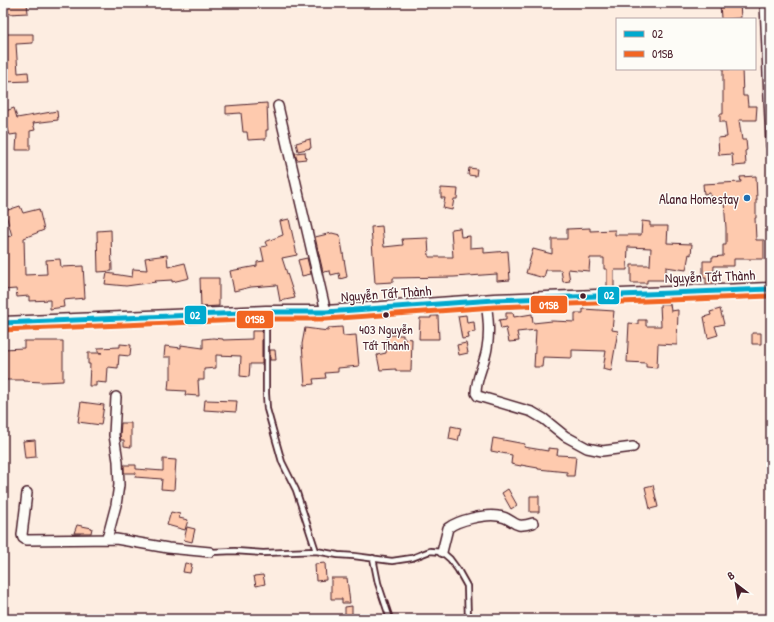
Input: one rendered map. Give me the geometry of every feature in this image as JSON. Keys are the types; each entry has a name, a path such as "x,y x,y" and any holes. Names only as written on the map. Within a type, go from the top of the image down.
{"main road":[{"name":"Nguyễn Tất Thành","path":"3,323 266,312 326,312 486,301 771,289"}],"street":[{"path":"765,3 771,145"},
{"path":"278,106 326,312"},
{"path":"486,301 489,336 487,349 476,385 476,393 478,396 532,412 544,419 565,436 587,448 602,451 633,447"},
{"path":"107,539 116,505 118,485 118,461 114,435 116,396"},
{"path":"28,493 22,530 23,538 33,540 116,539 168,548 210,552"},
{"path":"442,552 448,528 455,524 474,518 498,516 504,517 515,525 520,526 533,523"}],"lane":[{"path":"266,312 267,408 282,462 296,490 316,551"},
{"path":"210,552 235,551 263,553 316,551 392,561 412,558 430,551 442,552 450,559 467,586 468,619"},
{"path":"373,558 378,583 390,619"}],"building":[{"path":"7,3 27,3 28,13 8,14"},
{"path":"720,3 740,3 741,18 721,18"},
{"path":"3,34 33,34 33,43 16,44 18,73 28,72 29,81 4,82"},
{"path":"723,70 742,70 743,96 747,96 748,106 757,106 756,120 739,120 742,140 746,140 746,165 733,166 732,154 719,155 718,138 727,137 725,122 720,122 720,114 723,114"},
{"path":"267,103 268,130 266,130 266,139 248,140 247,132 243,132 241,113 226,114 226,106"},
{"path":"14,108 17,118 57,111 58,120 33,123 35,130 30,131 30,150 16,150 17,134 10,135 3,114 3,112"},
{"path":"310,139 311,148 298,151 296,143"},
{"path":"305,152 306,159 297,160 295,153"},
{"path":"469,168 477,169 476,176 468,175"},
{"path":"756,176 756,240 764,240 764,259 734,259 734,266 714,266 713,284 706,284 706,278 703,278 703,261 712,261 712,257 723,256 723,245 726,245 726,228 724,201 711,203 710,193 704,194 703,184 741,182 740,177"},
{"path":"441,188 458,189 457,199 454,199 452,210 443,208 445,198 441,198"},
{"path":"20,206 23,213 39,209 44,230 24,238 25,275 47,274 46,260 60,259 61,267 83,266 85,298 63,300 64,307 50,309 50,300 29,301 29,296 17,297 16,289 3,290 3,266 5,266 4,237 12,236 5,211"},
{"path":"289,219 297,255 282,258 295,298 280,301 277,285 251,287 234,291 230,271 257,266 257,262 264,261 261,247 267,246 265,242 283,235 280,221"},
{"path":"642,221 650,222 650,226 668,226 667,243 692,244 691,255 689,254 686,270 666,267 666,280 647,280 647,283 631,283 631,265 650,265 651,248 628,247 627,270 614,270 614,288 607,288 607,269 604,269 604,258 590,258 589,271 568,269 570,281 563,282 561,270 546,270 544,278 526,273 533,249 552,254 552,239 567,239 567,229 590,228 590,231 615,230 615,235 641,235"},
{"path":"382,226 384,247 403,245 402,239 428,238 429,257 453,257 451,229 460,228 461,237 470,236 470,248 484,247 484,253 508,251 510,280 497,281 497,274 454,277 393,278 393,282 375,283 371,227"},
{"path":"111,230 112,271 98,272 97,231"},
{"path":"332,233 340,235 347,277 340,279 339,273 331,275 330,271 323,272 315,237"},
{"path":"167,255 168,267 185,263 189,278 172,282 172,280 155,281 156,282 126,286 105,284 107,273 132,277 133,269 147,270 145,258"},
{"path":"307,258 311,274 302,276 298,260"},
{"path":"200,278 219,278 219,306 201,307"},
{"path":"660,304 670,304 671,311 678,310 677,345 658,344 657,368 646,367 646,363 627,362 629,323 638,324 638,320 646,320 646,326 661,326"},
{"path":"583,309 614,311 612,330 618,331 611,371 603,369 606,351 572,350 572,358 543,357 542,367 534,367 536,330 517,332 519,341 509,342 506,328 501,329 499,320 506,319 506,313 513,313 514,317 532,314 533,323 552,321 575,322 575,313 583,313"},
{"path":"720,309 724,324 715,326 718,335 708,338 704,317 711,315 710,312"},
{"path":"466,315 467,323 474,322 475,332 468,333 469,338 462,339 458,316"},
{"path":"431,316 438,316 439,339 419,339 420,318 431,318"},
{"path":"342,327 343,336 356,335 359,366 338,368 338,372 325,373 326,378 313,379 314,384 305,385 302,344 305,328 328,331 328,328"},
{"path":"252,331 262,331 262,364 250,364 249,377 240,376 241,356 216,355 216,368 204,369 204,380 198,380 199,396 185,395 186,391 168,390 169,379 171,379 171,357 164,357 165,346 181,348 181,345 203,348 203,339 252,339"},
{"path":"752,333 761,333 761,344 752,344"},
{"path":"387,335 403,335 403,338 412,339 411,371 396,371 396,369 380,370 377,355 386,353"},
{"path":"24,341 63,341 63,381 42,382 3,380 3,349 24,348"},
{"path":"466,343 468,353 459,355 457,345"},
{"path":"120,344 131,345 130,356 119,355 118,368 108,367 107,383 96,382 96,386 89,386 90,364 88,364 88,353 102,353 98,352 98,348 120,347"},
{"path":"270,350 275,350 276,360 270,360"},
{"path":"205,400 237,401 236,412 204,410"},
{"path":"81,402 104,405 101,425 78,422"},
{"path":"121,423 131,423 131,447 124,446 124,440 121,440"},
{"path":"451,426 461,428 458,441 449,439"},
{"path":"493,438 525,444 524,447 548,451 548,448 558,449 557,455 576,456 574,476 567,476 567,472 511,464 512,455 491,451"},
{"path":"35,440 36,457 25,458 23,441"},
{"path":"163,459 176,460 174,490 161,489 162,479 135,477 136,473 124,473 124,465 136,465 136,469 163,471"},
{"path":"653,485 658,507 650,509 645,487"},
{"path":"508,489 517,505 511,509 502,493"},
{"path":"530,496 539,496 539,512 530,512"},
{"path":"171,512 180,514 179,518 188,520 185,530 167,525"},
{"path":"77,525 92,528 91,533 74,533"},
{"path":"187,527 195,529 192,542 184,540"},
{"path":"185,563 192,564 190,573 183,572"},
{"path":"325,563 326,580 316,581 315,564"},
{"path":"263,575 265,584 256,586 254,576"},
{"path":"331,578 347,578 350,603 342,603 342,599 331,599"},
{"path":"352,606 352,617 345,618 345,607"}],"transit line":[{"name":"02","path":"3,323 266,312 326,312 494,300 771,289"},
{"name":"01SB","path":"3,330 266,319 326,319 494,307 771,296"}],"place":[{"name":"Alana Homestay","path":"747,198"},
{"name":"403 Nguyễn Tất Thành","path":"386,315"}]}
